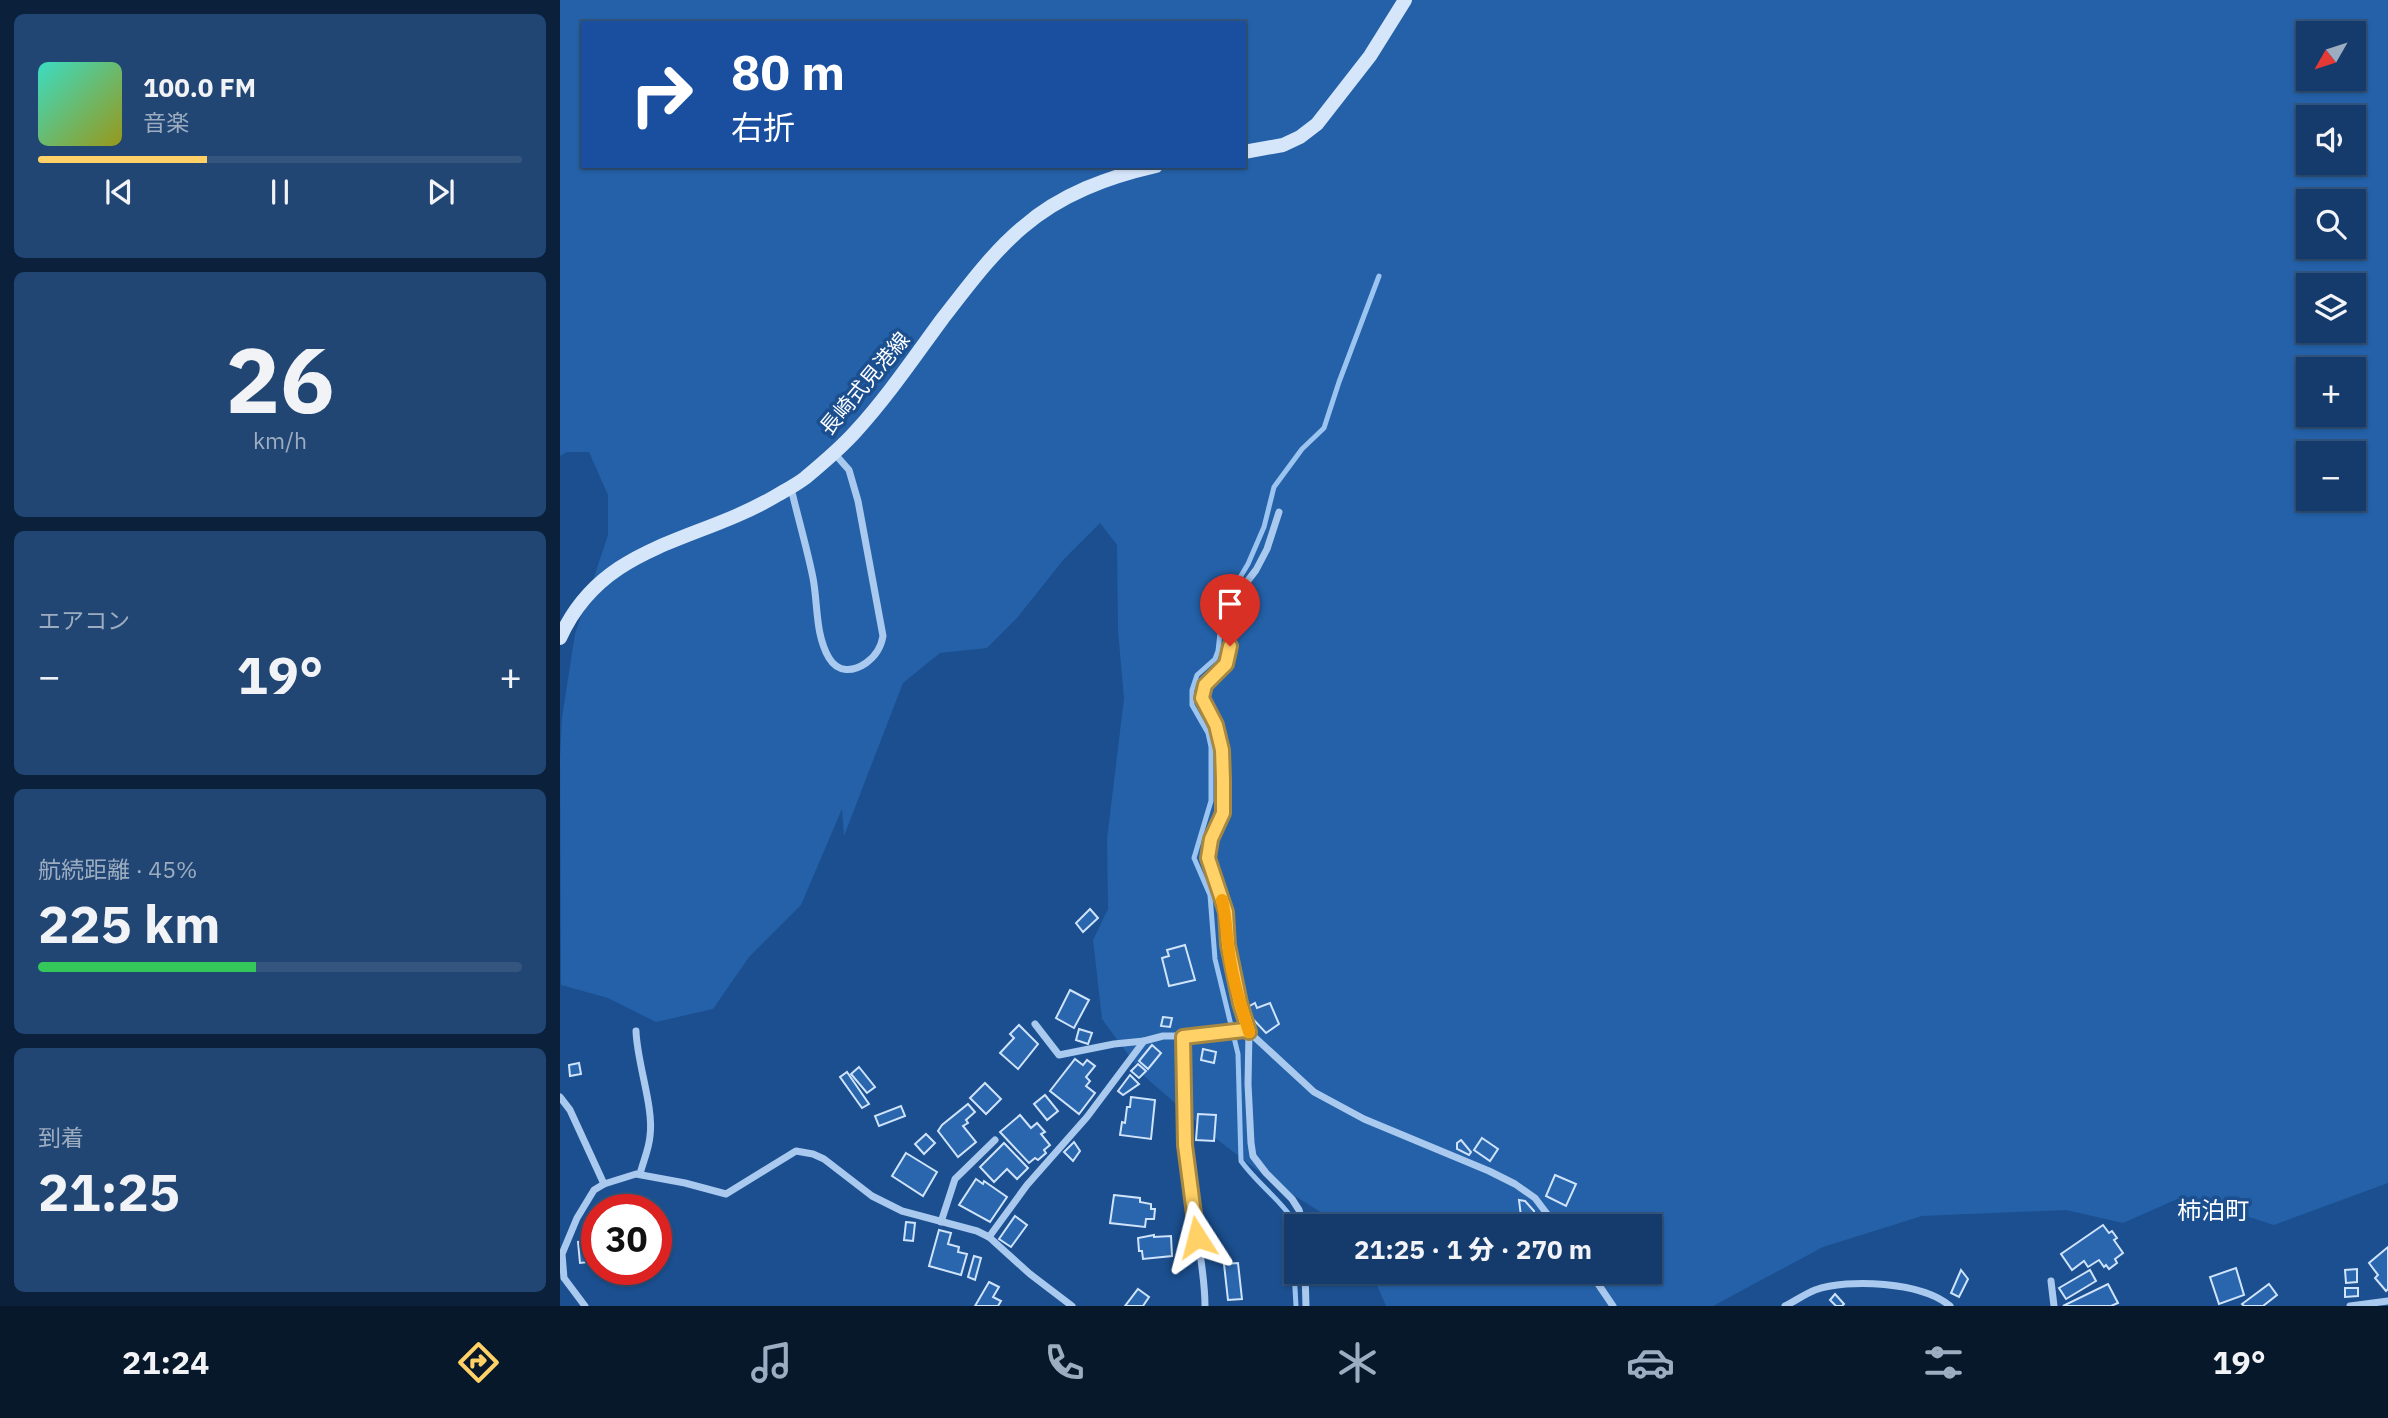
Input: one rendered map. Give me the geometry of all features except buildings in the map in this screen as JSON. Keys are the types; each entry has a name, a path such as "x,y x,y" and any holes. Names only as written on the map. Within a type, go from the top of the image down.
{"main road":[{"path":"1246,152 1283,145 1300,137 1317,124 1370,55 1405,0"},
{"name":"長崎式見港線","path":"560,638 570,615 587,593 624,563 747,512 802,480 834,453 884,397 995,252 1025,225 1060,201 1093,184 1149,168"}],"street":[{"path":"791,487 814,580 821,638 834,663 847,670 855,669 875,656 883,636 849,470 834,453"},
{"path":"1279,512 1267,549 1237,596 1231,611 1230,646 1226,664 1205,685 1202,698 1216,725 1222,750 1223,813 1211,839 1208,858 1226,912 1228,945 1247,1031 1253,1156 1292,1199 1300,1214"},
{"path":"1035,1024 1059,1055 1163,1036 1183,1037 1247,1031 1314,1092 1364,1119 1516,1184 1535,1198 1547,1214"},
{"path":"636,1031 650,1136 640,1174"},
{"path":"1183,1037 1185,1145 1193,1216 1205,1278 1205,1306"},
{"path":"989,1237 1027,1185 1087,1117 1144,1041"},
{"path":"560,1097 570,1110 604,1184"},
{"path":"942,1222 955,1179 995,1140"},
{"path":"585,1306 564,1278 562,1254 577,1218 594,1190 604,1184 640,1174 675,1180 726,1195 796,1151 824,1159 872,1196 902,1211 977,1231 989,1237 1030,1274 1072,1306"},
{"path":"2051,1282 2054,1306"},
{"path":"1785,1306 1815,1290 1850,1283 1912,1290 1932,1296 1950,1306"},
{"path":"1305,1284 1306,1306"},
{"path":"1598,1284 1613,1306"},
{"path":"2354,1306 2388,1301"}],"shaded area":[{"path":"560,0 2388,0 2388,1183 2274,1225 2184,1196 2123,1223 2066,1210 1922,1216 1823,1247 1713,1306 1386,1306 1376,1284 1662,1284 1662,1214 1323,1214 1271,1181 1214,1137 1144,1076 1102,1019 1093,940 1108,909 1107,839 1124,698 1118,631 1117,545 1100,523 1064,559 1017,618 987,648 940,653 903,683 844,836 842,809 801,905 749,957 713,1009 656,1022 608,998 561,985 562,718 575,634 608,535 608,495 589,452 567,452 560,456"}],"waterway":[{"path":"1296,1306 1291,1217 1241,1161 1238,1054 1215,959 1210,895 1194,858 1211,801 1211,747 1208,733 1192,705 1192,690 1197,675 1215,659 1223,606 1248,564 1264,527 1274,487 1302,449 1324,428 1379,276"}],"slow traffic":[{"path":"1222,900 1226,912 1228,945 1249,1032"}],"district":[{"name":"柿泊町","path":"2213,1210"}],"route":[{"path":"1197,1237 1185,1145 1183,1037 1244,1030 1249,1032 1228,945 1226,912 1208,858 1211,839 1223,813 1222,750 1216,725 1202,698 1205,685 1226,664 1230,646"}]}
